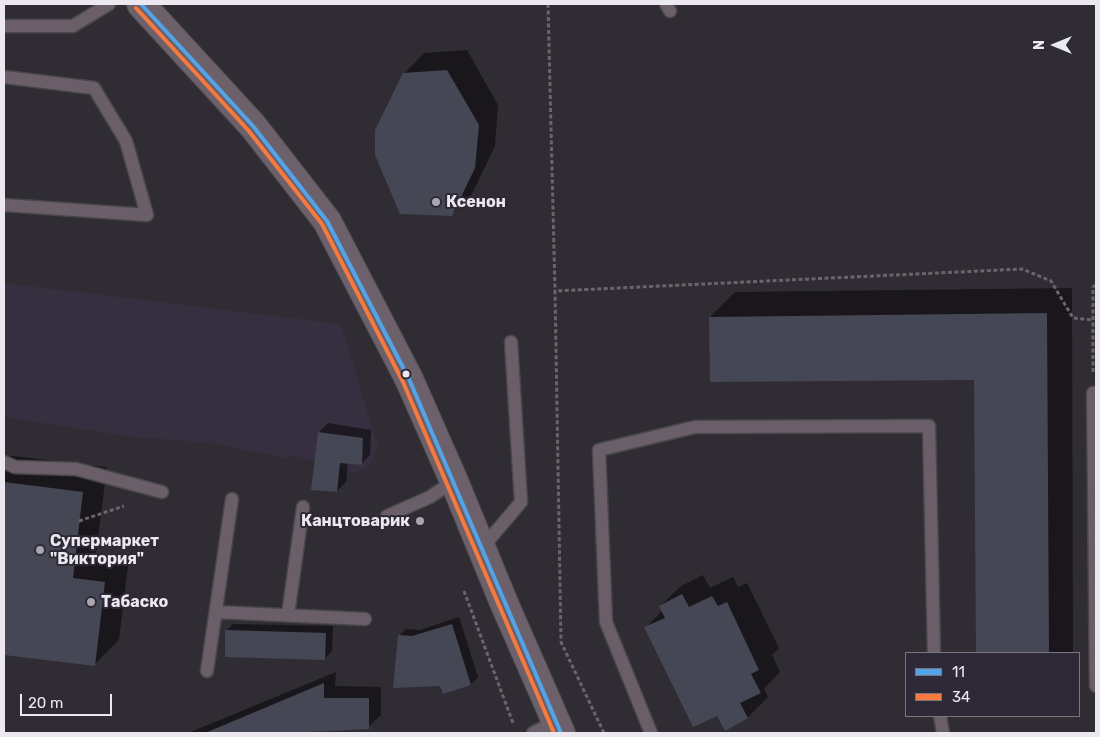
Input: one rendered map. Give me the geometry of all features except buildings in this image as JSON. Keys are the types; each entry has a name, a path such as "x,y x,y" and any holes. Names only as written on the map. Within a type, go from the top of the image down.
{"street":[{"path":"141,4 253,126 327,221 401,364 454,480 482,548 550,729"}],"lane":[{"path":"4,26 73,26 109,4"},
{"path":"4,77 94,88 126,141 147,216 4,205"},
{"path":"482,548 521,502 510,342"},
{"path":"1095,393 1096,686"},
{"path":"651,733 606,622 599,450 695,427 929,426 934,652"},
{"path":"4,462 15,467 76,469 162,492"},
{"path":"387,516 430,497 454,480"},
{"path":"207,671 232,499"},
{"path":"288,615 303,507"},
{"path":"216,612 365,619"},
{"path":"940,717 943,733"}],"path":[{"path":"548,4 562,642 604,733"},
{"path":"555,291 1022,269 1051,280 1073,318 1093,320"},
{"path":"1095,393 1093,286 1096,285"},
{"path":"79,522 162,492"},
{"path":"463,588 513,724"}],"shaded area":[{"path":"4,283 341,324 378,447 372,462 359,472 353,472 295,456 284,458 212,443 133,437 4,417"}],"transit line":[{"name":"11","path":"141,4 253,126 327,221 409,379 561,733"},
{"name":"34","path":"136,8 248,130 322,224 403,382 554,733"}],"place":[{"name":"Ксенон","path":"436,202"},
{"name":"Канцтоварик","path":"420,521"},
{"name":"Супермаркет \"Виктория\"","path":"40,550"},
{"name":"Табаско","path":"91,602"}]}
